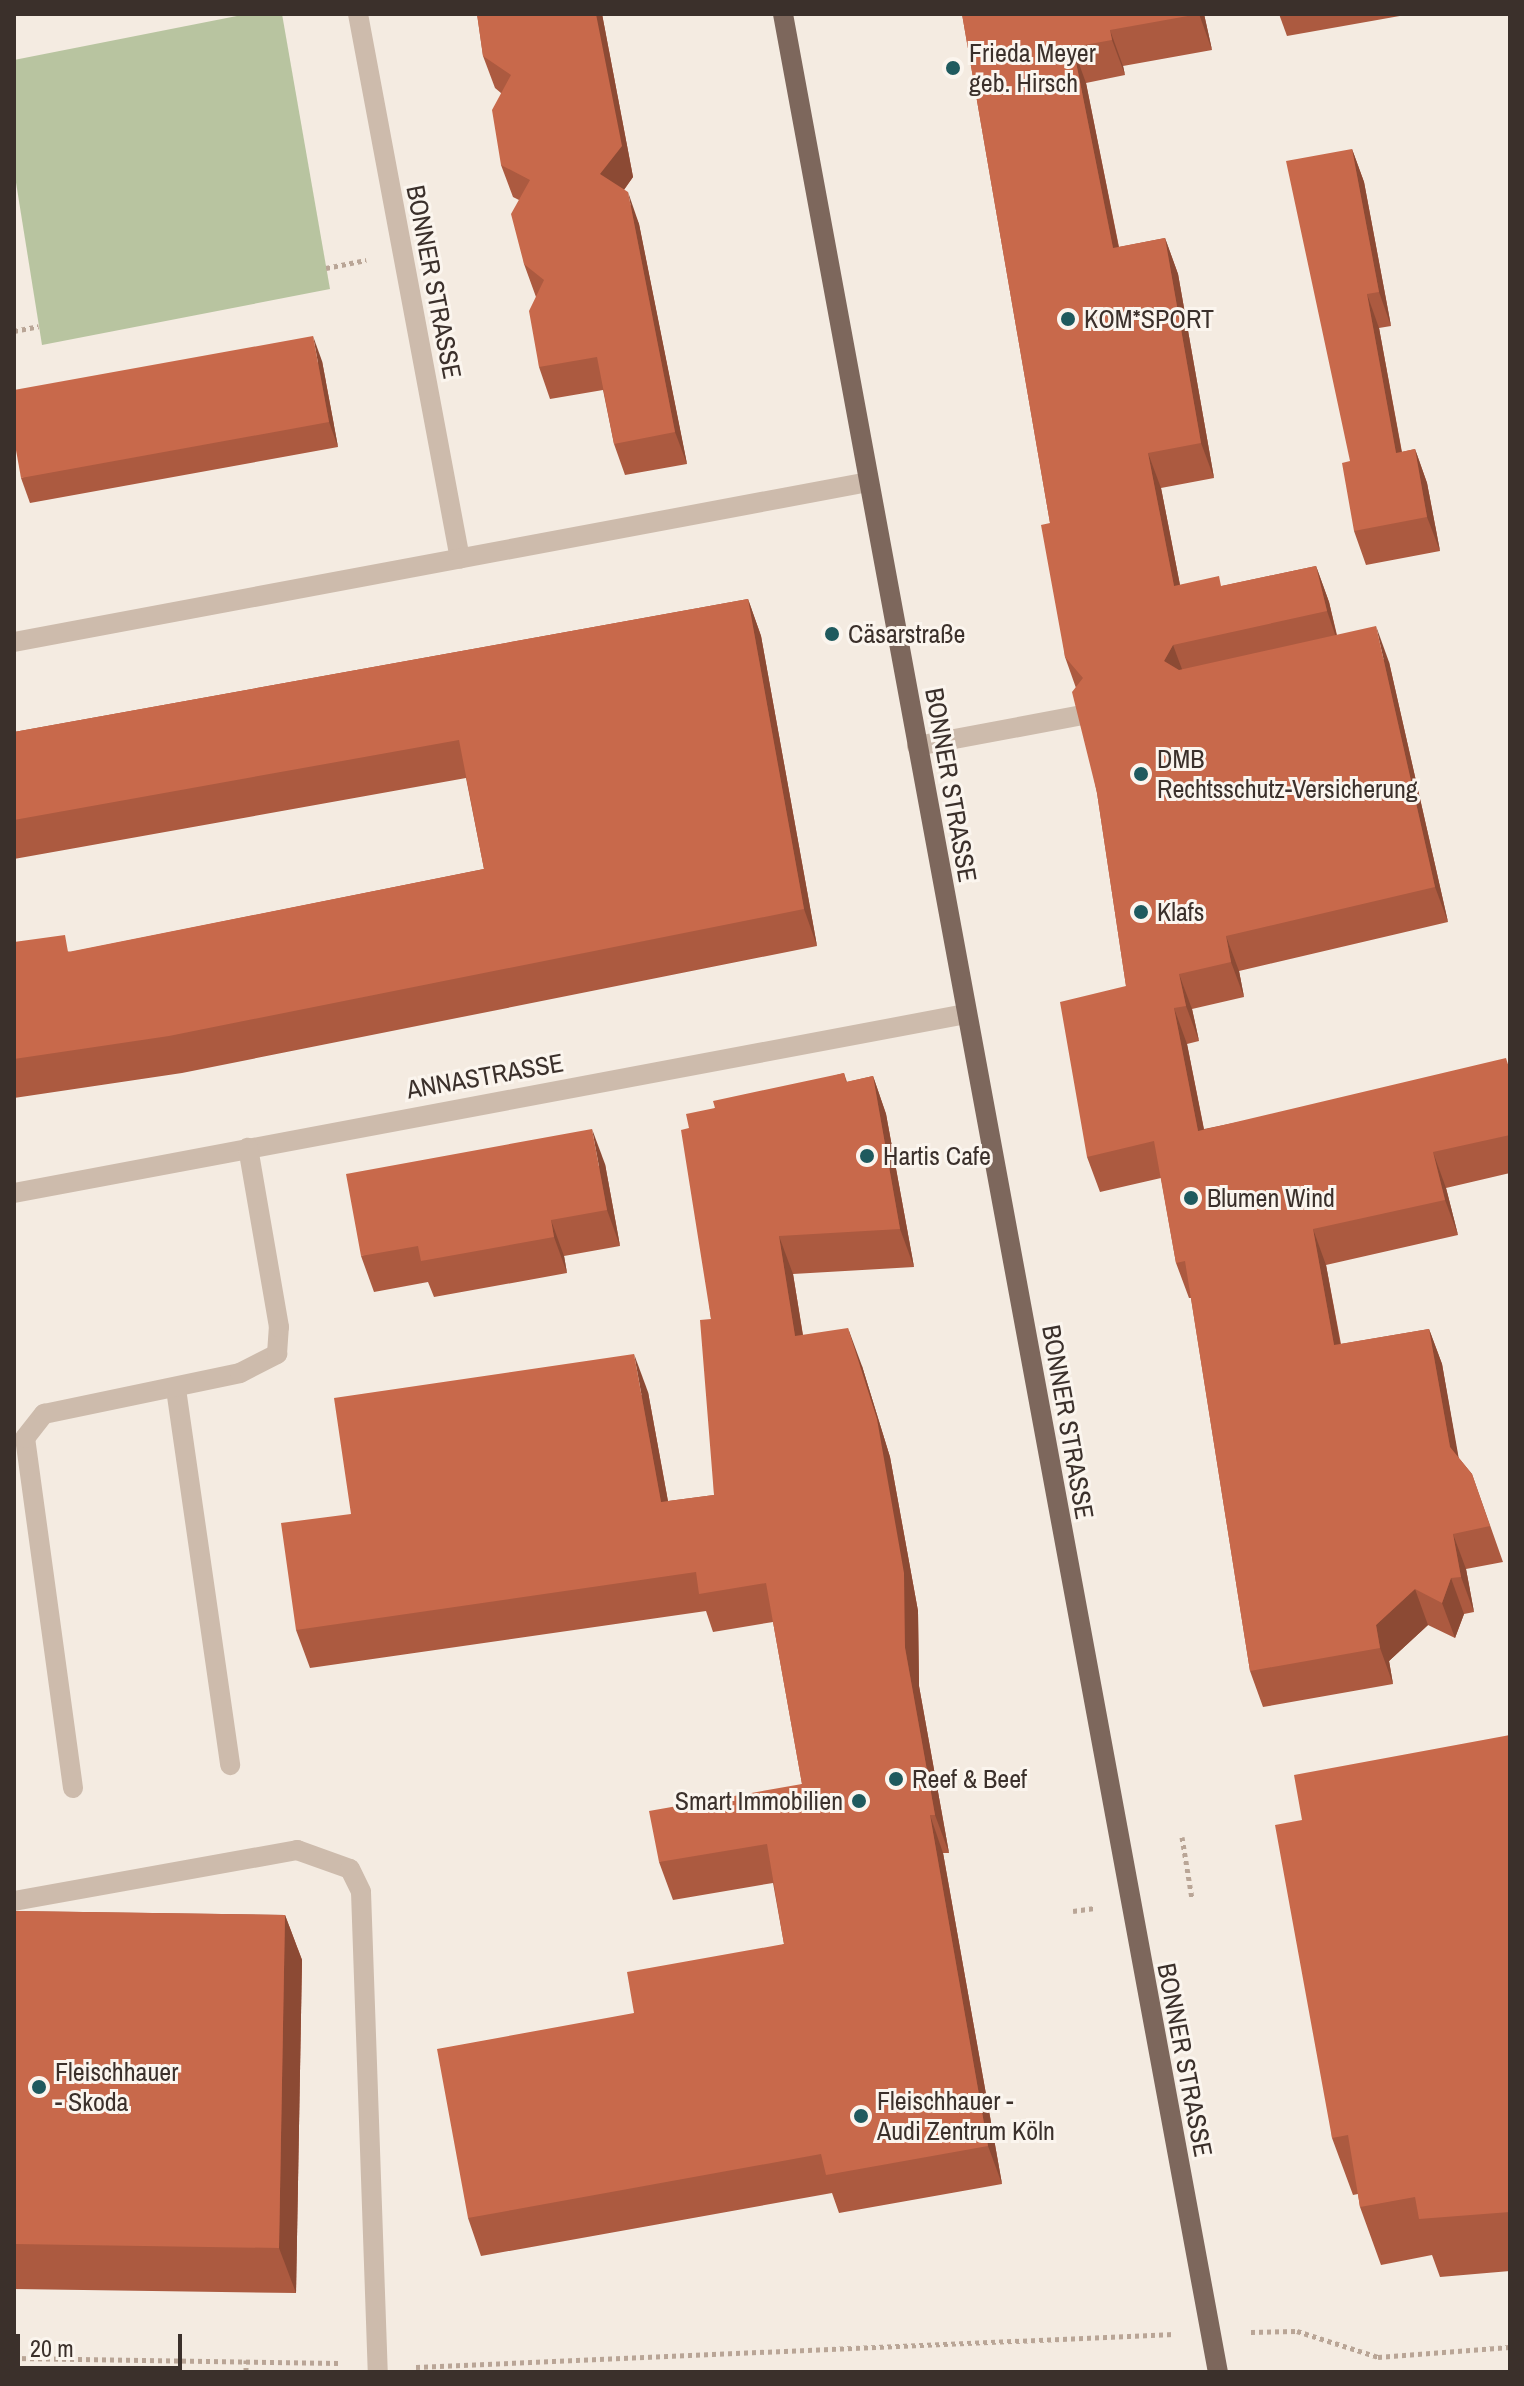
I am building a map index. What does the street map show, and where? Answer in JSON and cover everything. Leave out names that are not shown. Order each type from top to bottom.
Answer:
[{"type":"main road","name":"BONNER STRASSE","points":[[783,14],[1218,2372]]},
{"type":"street","name":"BONNER STRASSE","points":[[358,14],[460,559]]},
{"type":"street","points":[[14,642],[868,482]]},
{"type":"street","points":[[917,746],[1083,715]]},
{"type":"street","name":"ANNASTRASSE","points":[[14,1193],[966,1014]]},
{"type":"street","points":[[73,1788],[25,1438],[44,1414],[176,1389],[250,1369],[280,1347],[248,1148]]},
{"type":"street","points":[[176,1389],[230,1765]]},
{"type":"street","points":[[14,1901],[297,1850],[350,1869],[361,1892],[378,2369]]},
{"type":"path","points":[[14,331],[39,326]]},
{"type":"path","points":[[1182,1837],[1192,1899]]},
{"type":"path","points":[[14,2358],[246,2360],[378,2369],[481,2369],[1297,2331],[1378,2357],[1510,2347]]},
{"type":"path","points":[[246,2360],[246,2372]]},
{"type":"green space","points":[[247,14],[282,14],[330,289],[42,345],[14,170],[14,60]]},
{"type":"building","points":[[477,14],[596,14],[622,146],[600,174],[628,192],[675,432],[614,444],[597,357],[539,367],[529,311],[544,280],[524,264],[511,214],[530,180],[501,165],[492,110],[511,75],[483,56]]},
{"type":"building","points":[[962,14],[1199,14],[1110,30],[1112,40],[1073,47],[1113,248],[1165,238],[1201,443],[1148,453],[1174,586],[1219,576],[1221,586],[1316,566],[1327,611],[1173,645],[1164,661],[1179,670],[1376,626],[1435,887],[1226,936],[1231,962],[1179,974],[1186,1006],[1174,1008],[1198,1131],[1506,1058],[1510,1071],[1510,1135],[1433,1152],[1445,1200],[1313,1229],[1334,1345],[1429,1329],[1450,1447],[1472,1474],[1490,1526],[1453,1534],[1461,1577],[1451,1578],[1442,1603],[1415,1589],[1376,1625],[1380,1648],[1250,1671],[1185,1261],[1176,1263],[1154,1141],[1087,1157],[1060,1002],[1126,986],[1097,793],[1072,692],[1083,678],[1065,657],[1041,525],[1050,523]]},
{"type":"building","points":[[1352,149],[1379,292],[1367,294],[1396,453],[1415,449],[1427,517],[1354,531],[1342,463],[1350,461],[1286,161]]},
{"type":"building","points":[[313,336],[329,422],[21,478],[14,439],[14,390]]},
{"type":"building","points":[[748,599],[804,909],[169,1036],[14,1059],[14,942],[65,935],[68,952],[484,869],[459,740],[14,820],[14,732]]},
{"type":"building","points":[[844,1073],[846,1082],[873,1076],[900,1229],[779,1236],[795,1336],[848,1328],[877,1419],[904,1573],[905,1648],[935,1815],[930,1815],[988,2146],[826,2175],[821,2154],[468,2218],[437,2049],[634,2013],[627,1972],[784,1944],[767,1844],[659,1862],[649,1811],[802,1784],[766,1583],[699,1594],[696,1572],[296,1630],[281,1523],[351,1514],[334,1398],[634,1354],[661,1502],[714,1495],[700,1320],[711,1319],[681,1130],[689,1128],[686,1114],[715,1108],[713,1101]]},
{"type":"building","points":[[592,1129],[607,1210],[551,1220],[554,1237],[421,1261],[418,1246],[361,1256],[346,1174]]},
{"type":"building","points":[[1510,1735],[1510,2212],[1419,2219],[1415,2197],[1360,2207],[1348,2135],[1332,2138],[1275,1825],[1302,1820],[1294,1775]]},
{"type":"building","points":[[14,1911],[285,1915],[279,2248],[14,2244]]},
{"type":"place","name":"Frieda Meyer geb. Hirsch","points":[[953,68]]},
{"type":"place","name":"KOM*SPORT","points":[[1068,319]]},
{"type":"place","name":"Cäsarstraße","points":[[832,634]]},
{"type":"place","name":"DMB Rechtsschutz-Versicherung","points":[[1141,774]]},
{"type":"place","name":"Klafs","points":[[1141,912]]},
{"type":"place","name":"Hartis Cafe","points":[[867,1156]]},
{"type":"place","name":"Blumen Wind","points":[[1191,1198]]},
{"type":"place","name":"Reef & Beef","points":[[896,1779]]},
{"type":"place","name":"Smart Immobilien","points":[[859,1801]]},
{"type":"place","name":"Fleischhauer - Skoda","points":[[39,2087]]},
{"type":"place","name":"Fleischhauer - Audi Zentrum Köln","points":[[861,2116]]}]
